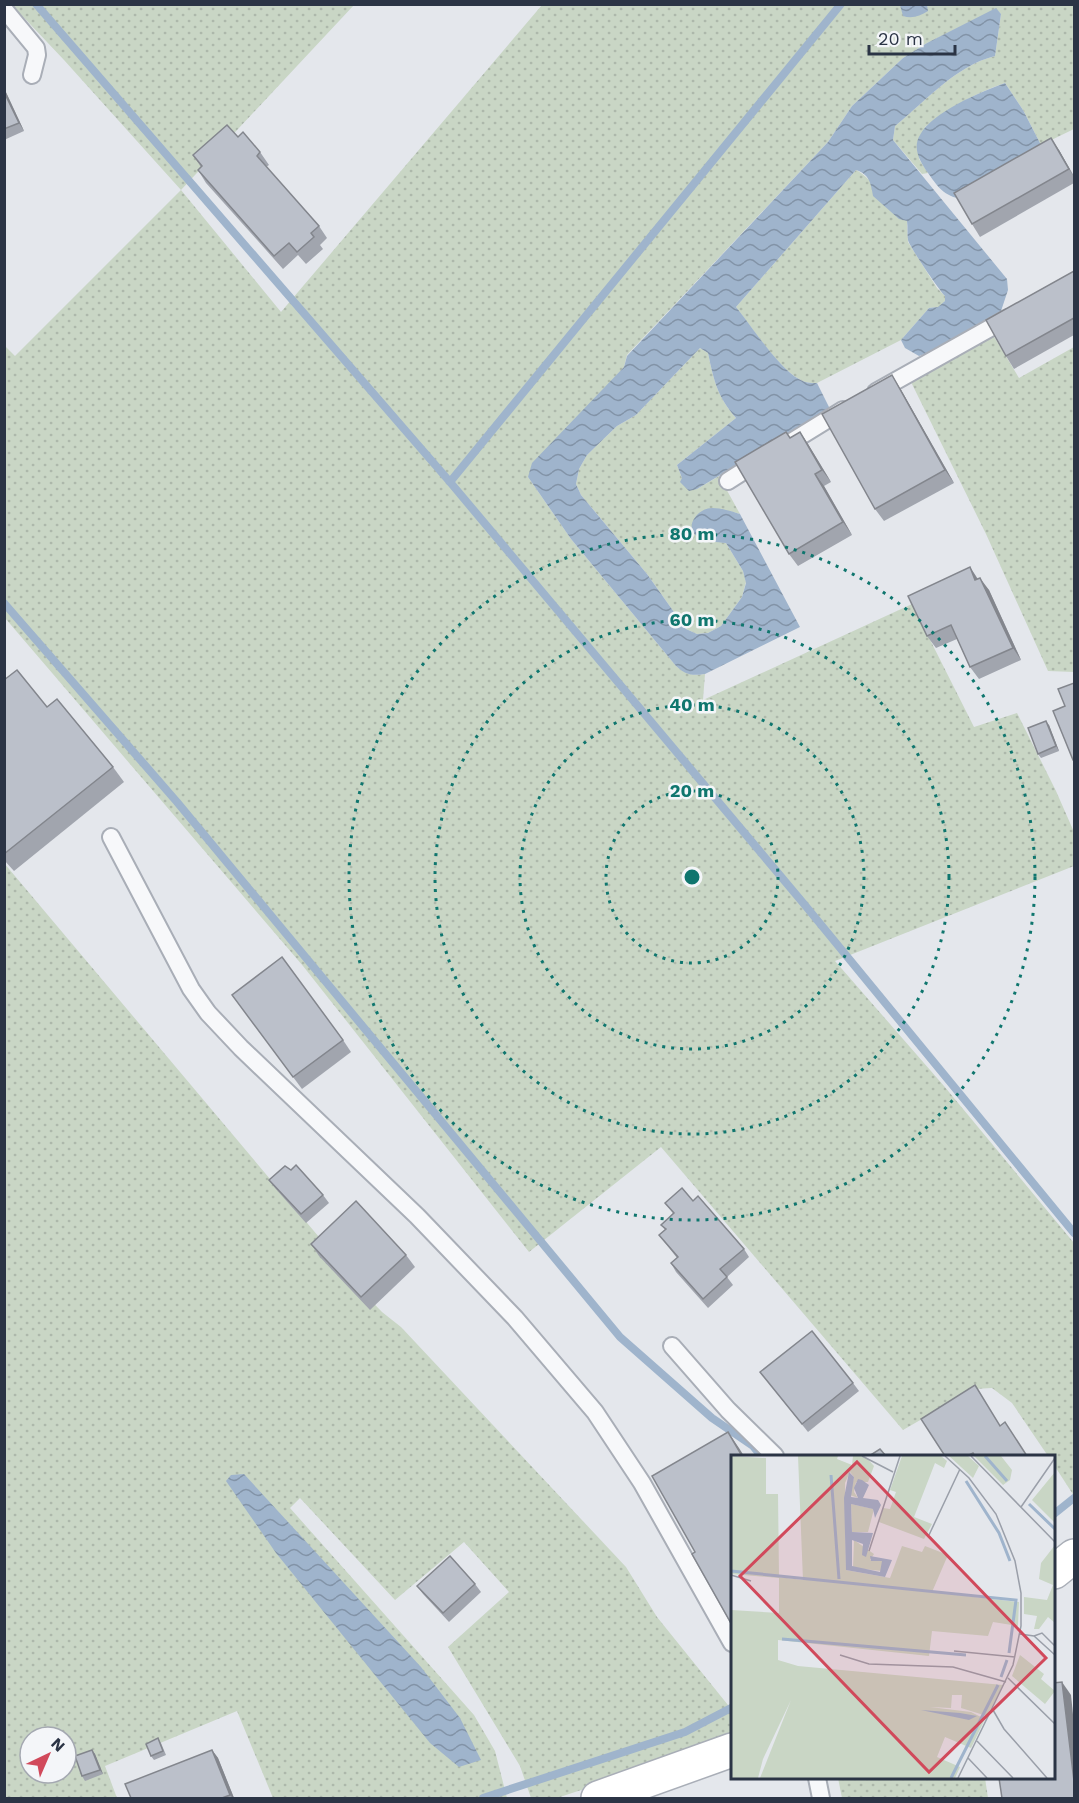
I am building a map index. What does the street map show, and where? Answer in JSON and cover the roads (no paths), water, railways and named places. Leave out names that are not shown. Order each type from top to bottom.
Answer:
[{"type":"street","points":[[598,1798],[731,1750]]},
{"type":"lane","points":[[4,9],[36,48],[38,55],[32,75]]},
{"type":"lane","points":[[728,481],[827,419],[1023,310]]},
{"type":"lane","points":[[111,837],[191,989],[208,1013],[241,1048],[417,1216],[514,1318],[595,1412],[642,1483],[731,1641]]},
{"type":"lane","points":[[672,1346],[728,1410],[774,1455]]},
{"type":"lane","points":[[817,1779],[821,1798]]},
{"type":"water","points":[[900,5],[927,5],[928,11],[916,17],[906,17],[903,16]]},
{"type":"water","points":[[996,8],[1001,14],[995,56],[967,68],[942,85],[895,126],[893,140],[1007,279],[1008,290],[1000,314],[928,353],[919,356],[905,348],[901,340],[929,308],[938,307],[945,301],[945,296],[910,244],[907,221],[899,219],[873,196],[869,180],[856,170],[736,307],[791,374],[801,380],[817,383],[830,409],[697,489],[689,491],[680,482],[682,478],[677,465],[736,418],[717,388],[708,353],[700,348],[636,415],[617,426],[587,455],[579,469],[576,484],[581,495],[647,574],[686,629],[697,634],[708,633],[721,626],[742,597],[746,583],[743,571],[726,543],[704,540],[694,533],[692,523],[694,519],[702,511],[712,508],[740,514],[800,627],[705,674],[686,673],[676,666],[571,539],[528,477],[532,463],[624,367],[627,356],[828,142],[852,106],[903,58],[927,43]]},
{"type":"water","points":[[1005,83],[1023,110],[1041,145],[967,200],[948,195],[936,184],[920,160],[917,145],[920,135],[926,127],[946,111],[971,97]]},
{"type":"water","points":[[244,1474],[421,1667],[460,1718],[481,1760],[459,1767],[430,1743],[276,1553],[226,1481],[231,1475]]},
{"type":"waterway","points":[[36,4],[450,482],[804,904],[1074,1233]]},
{"type":"waterway","points":[[450,482],[841,4]]},
{"type":"waterway","points":[[4,603],[177,802],[620,1337],[712,1418],[753,1446],[760,1455]]},
{"type":"waterway","points":[[1055,1513],[1074,1498]]},
{"type":"waterway","points":[[483,1798],[685,1732],[731,1708]]}]
